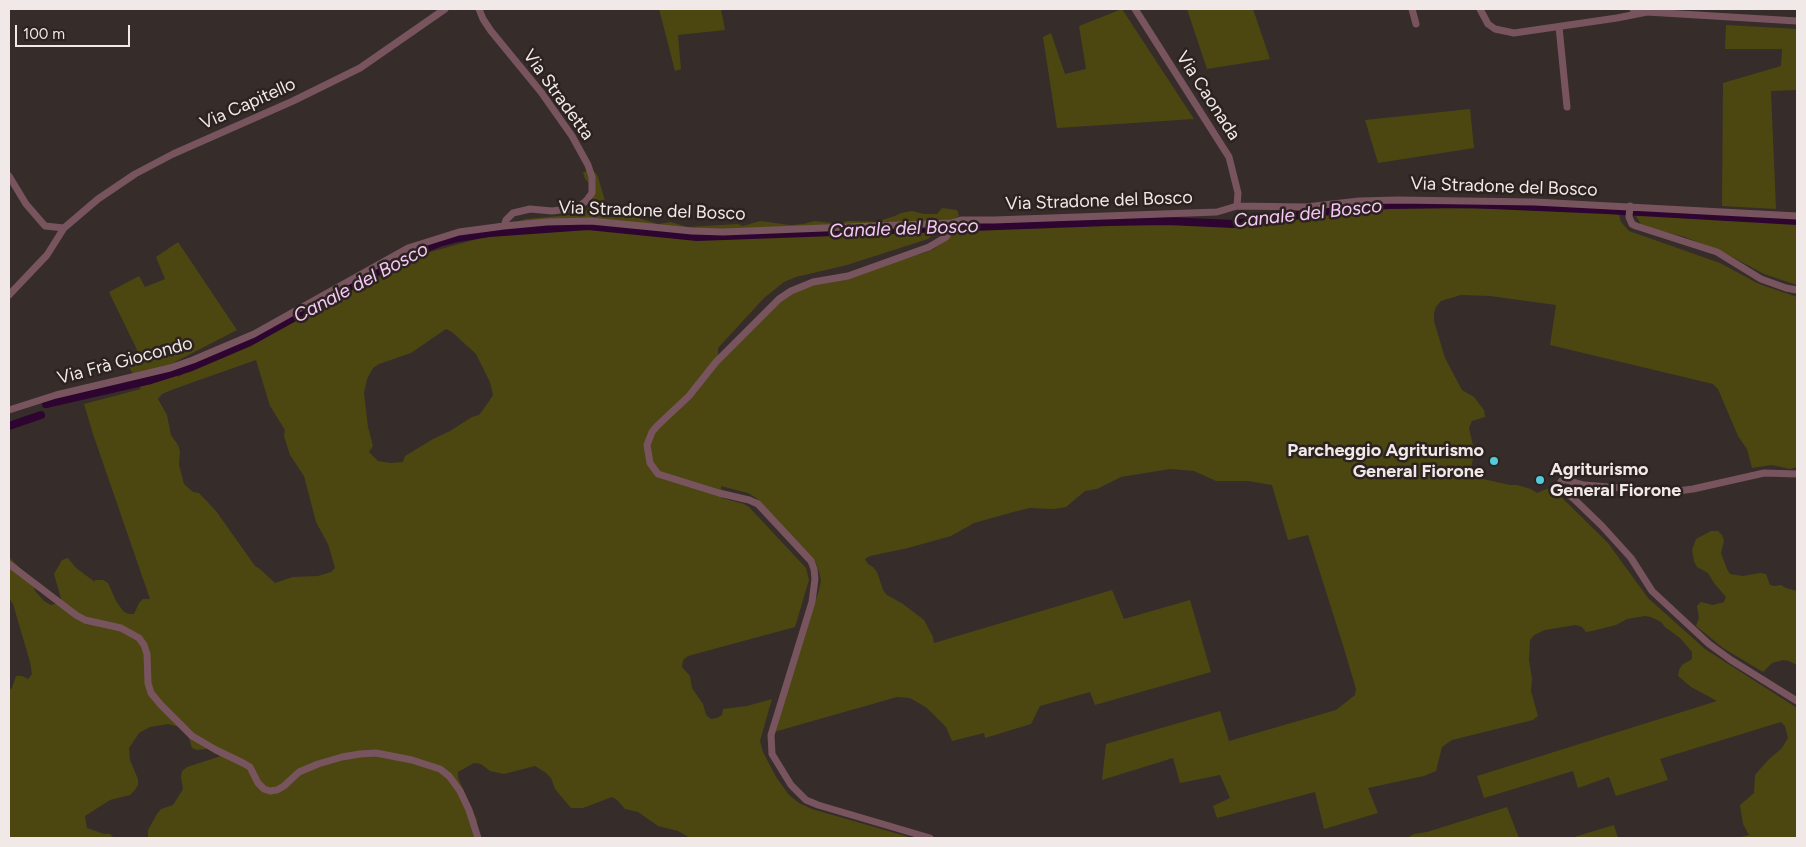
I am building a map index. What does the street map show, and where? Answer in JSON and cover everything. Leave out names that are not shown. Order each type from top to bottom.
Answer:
[{"type":"street","name":"Via Capitello","points":[[9,295],[47,254],[64,228],[98,199],[135,174],[173,154],[293,101],[360,68],[445,9]]},
{"type":"street","name":"Via Stradetta","points":[[479,9],[491,31],[541,92],[572,136],[588,165],[592,177],[592,193],[577,208],[552,211],[533,209],[513,214],[506,220],[504,226]]},
{"type":"street","name":"Via Caonada","points":[[1135,9],[1229,157],[1238,193],[1237,206]]},
{"type":"street","points":[[1412,9],[1416,24]]},
{"type":"street","points":[[1480,9],[1488,24],[1502,31],[1514,33],[1647,12]]},
{"type":"street","points":[[1633,9],[1647,12],[1797,21]]},
{"type":"street","points":[[1559,26],[1567,107]]},
{"type":"street","points":[[9,176],[26,204],[45,226],[64,228]]},
{"type":"street","name":"Via Stradone del Bosco","points":[[327,292],[408,248],[459,232],[547,222],[591,221],[692,231],[723,232],[951,226],[961,220],[1218,212],[1237,206],[1306,207],[1369,200],[1436,199],[1630,211],[1797,216]]},
{"type":"street","points":[[1630,211],[1632,224],[1636,226],[1717,252],[1761,279],[1797,290]]},
{"type":"street","points":[[930,838],[818,805],[806,800],[791,785],[772,754],[771,735],[810,610],[815,585],[814,568],[810,561],[758,504],[749,500],[719,494],[658,474],[650,463],[647,446],[652,432],[657,426],[689,396],[716,362],[779,299],[791,291],[813,282],[848,276],[929,247],[940,241],[951,226]]},
{"type":"street","name":"Via Frà Giocondo","points":[[9,410],[56,395],[170,368],[193,360],[254,334],[327,292]]},
{"type":"street","points":[[1797,474],[1764,473],[1693,489],[1670,492],[1584,485],[1566,480],[1562,480],[1559,488],[1581,505],[1625,552],[1652,591],[1709,644],[1797,701]]},
{"type":"street","points":[[9,564],[76,615],[85,620],[121,628],[139,638],[147,654],[148,684],[151,693],[192,736],[250,767],[258,783],[264,789],[270,791],[277,790],[299,772],[307,768],[360,754],[376,753],[412,760],[440,769],[449,776],[470,810],[478,838]]},
{"type":"shaded area","points":[[659,9],[721,9],[725,30],[678,35],[681,69],[675,71]]},
{"type":"shaded area","points":[[1122,9],[1194,119],[1057,128],[1043,37],[1051,33],[1065,74],[1086,69],[1079,26]]},
{"type":"shaded area","points":[[1187,9],[1253,9],[1270,59],[1207,69]]},
{"type":"shaded area","points":[[1726,25],[1797,29],[1797,90],[1771,91],[1776,209],[1722,206],[1723,83],[1781,66],[1782,49],[1725,49]]},
{"type":"shaded area","points":[[1470,109],[1474,148],[1378,163],[1365,120]]},
{"type":"shaded area","points":[[583,172],[595,172],[605,201],[606,214],[611,217],[635,217],[658,224],[671,222],[687,227],[738,224],[743,226],[760,221],[790,225],[815,221],[840,224],[847,221],[876,222],[912,211],[924,214],[937,214],[942,208],[957,210],[959,216],[947,222],[928,239],[847,265],[796,277],[784,282],[764,298],[718,348],[718,363],[773,306],[800,287],[850,276],[924,253],[934,249],[961,227],[1157,221],[1245,225],[1297,215],[1388,207],[1618,211],[1621,222],[1629,231],[1720,263],[1759,284],[1797,297],[1797,467],[1790,469],[1772,465],[1752,468],[1747,449],[1738,436],[1718,389],[1713,384],[1550,345],[1556,305],[1490,296],[1461,295],[1441,301],[1436,307],[1434,321],[1445,358],[1462,390],[1474,397],[1484,410],[1485,417],[1472,421],[1469,428],[1474,450],[1471,472],[1475,479],[1517,485],[1537,493],[1551,487],[1608,543],[1648,598],[1705,649],[1797,708],[1797,838],[1738,838],[1749,835],[1743,824],[1740,805],[1754,793],[1755,775],[1782,748],[1788,738],[1785,726],[1781,722],[1660,759],[1668,780],[1616,796],[1609,777],[1578,788],[1573,771],[1484,798],[1477,776],[1717,701],[1691,687],[1678,676],[1682,665],[1692,659],[1692,652],[1680,638],[1661,622],[1645,616],[1627,619],[1616,625],[1592,631],[1586,632],[1582,627],[1576,625],[1545,630],[1534,635],[1530,640],[1529,660],[1532,679],[1531,691],[1538,716],[1533,720],[1452,740],[1442,747],[1436,771],[1424,776],[1368,788],[1378,813],[1324,829],[1315,792],[1217,818],[1213,806],[1230,798],[1220,775],[1180,783],[1173,758],[1102,780],[1106,744],[1220,711],[1229,741],[1336,710],[1355,695],[1356,689],[1308,535],[1288,540],[1272,485],[1248,481],[1216,481],[1194,471],[1170,469],[1121,477],[1097,489],[1085,491],[1066,507],[1054,509],[1030,508],[1017,511],[974,523],[951,536],[870,556],[865,559],[877,572],[883,590],[887,595],[903,604],[924,620],[934,643],[1112,590],[1124,619],[1190,600],[1211,672],[1095,705],[1090,692],[1040,706],[1031,724],[985,738],[984,733],[952,741],[946,727],[927,708],[910,698],[897,697],[774,732],[821,580],[816,563],[756,498],[748,493],[721,486],[722,498],[749,507],[806,568],[809,580],[795,627],[688,656],[683,660],[682,667],[690,676],[692,688],[703,704],[706,715],[711,719],[717,718],[722,715],[723,709],[747,706],[772,699],[760,741],[763,752],[776,777],[789,795],[799,803],[812,809],[912,838],[690,838],[678,831],[658,826],[638,812],[625,809],[612,797],[583,808],[571,808],[555,789],[551,778],[535,766],[504,774],[490,771],[481,764],[474,763],[458,772],[458,778],[477,820],[478,838],[148,838],[148,830],[157,814],[161,809],[173,805],[183,789],[182,771],[187,767],[223,754],[214,748],[197,750],[192,748],[188,735],[180,727],[168,724],[150,727],[139,733],[129,748],[130,760],[138,779],[138,785],[135,790],[130,795],[110,800],[85,816],[87,828],[104,834],[110,834],[114,838],[9,838],[9,690],[12,688],[16,676],[28,679],[32,674],[13,604],[9,598],[9,557],[32,580],[35,591],[44,601],[51,605],[62,602],[54,574],[62,560],[68,558],[76,568],[95,582],[95,580],[103,580],[108,583],[116,601],[123,611],[128,614],[134,614],[143,599],[150,599],[84,404],[141,389],[127,363],[139,354],[109,292],[139,276],[145,287],[165,279],[156,257],[178,242],[237,330],[171,364],[178,377],[214,358],[272,333],[316,308],[430,252],[481,238],[500,235],[511,229],[513,223],[526,219],[571,215],[583,212],[592,203],[593,196],[590,184],[585,179]],"holes":[[[446,329],[452,332],[476,354],[490,382],[493,395],[479,415],[472,417],[405,456],[403,462],[390,463],[378,461],[369,452],[373,446],[368,427],[364,393],[367,379],[373,368],[379,364],[411,353]],[[256,360],[270,406],[285,430],[284,436],[290,455],[304,476],[316,522],[328,544],[335,568],[331,572],[318,576],[293,577],[275,583],[255,566],[216,511],[199,493],[193,492],[184,484],[179,465],[180,451],[171,435],[167,415],[158,399],[162,394],[174,389]]]},
{"type":"shaded area","points":[[1637,210],[1797,222],[1797,285],[1764,274],[1725,253],[1685,237],[1642,226],[1636,216]]},
{"type":"shaded area","points":[[1711,531],[1718,531],[1722,535],[1724,541],[1721,553],[1730,574],[1743,576],[1760,573],[1766,574],[1770,585],[1781,585],[1797,591],[1797,665],[1783,660],[1772,663],[1763,672],[1723,648],[1696,626],[1699,618],[1697,606],[1701,602],[1713,605],[1724,602],[1726,597],[1708,573],[1697,567],[1694,561],[1692,550],[1696,539]]},
{"type":"shaded area","points":[[1507,807],[1519,838],[1407,838],[1414,834],[1427,832]]},
{"type":"shaded area","points":[[1614,825],[1618,838],[1571,838]]},
{"type":"waterway","name":"Canale del Bosco","points":[[46,404],[151,380],[189,368],[250,342],[400,259],[439,243],[489,233],[588,226],[697,237],[1108,222],[1167,221],[1233,224],[1360,207],[1469,204],[1797,221]]},
{"type":"waterway","name":"Canale del Bosco","points":[[9,426],[41,415]]},
{"type":"place","name":"Parcheggio Agriturismo General Fiorone","points":[[1494,461]]},
{"type":"place","name":"Agriturismo General Fiorone","points":[[1540,480]]}]
